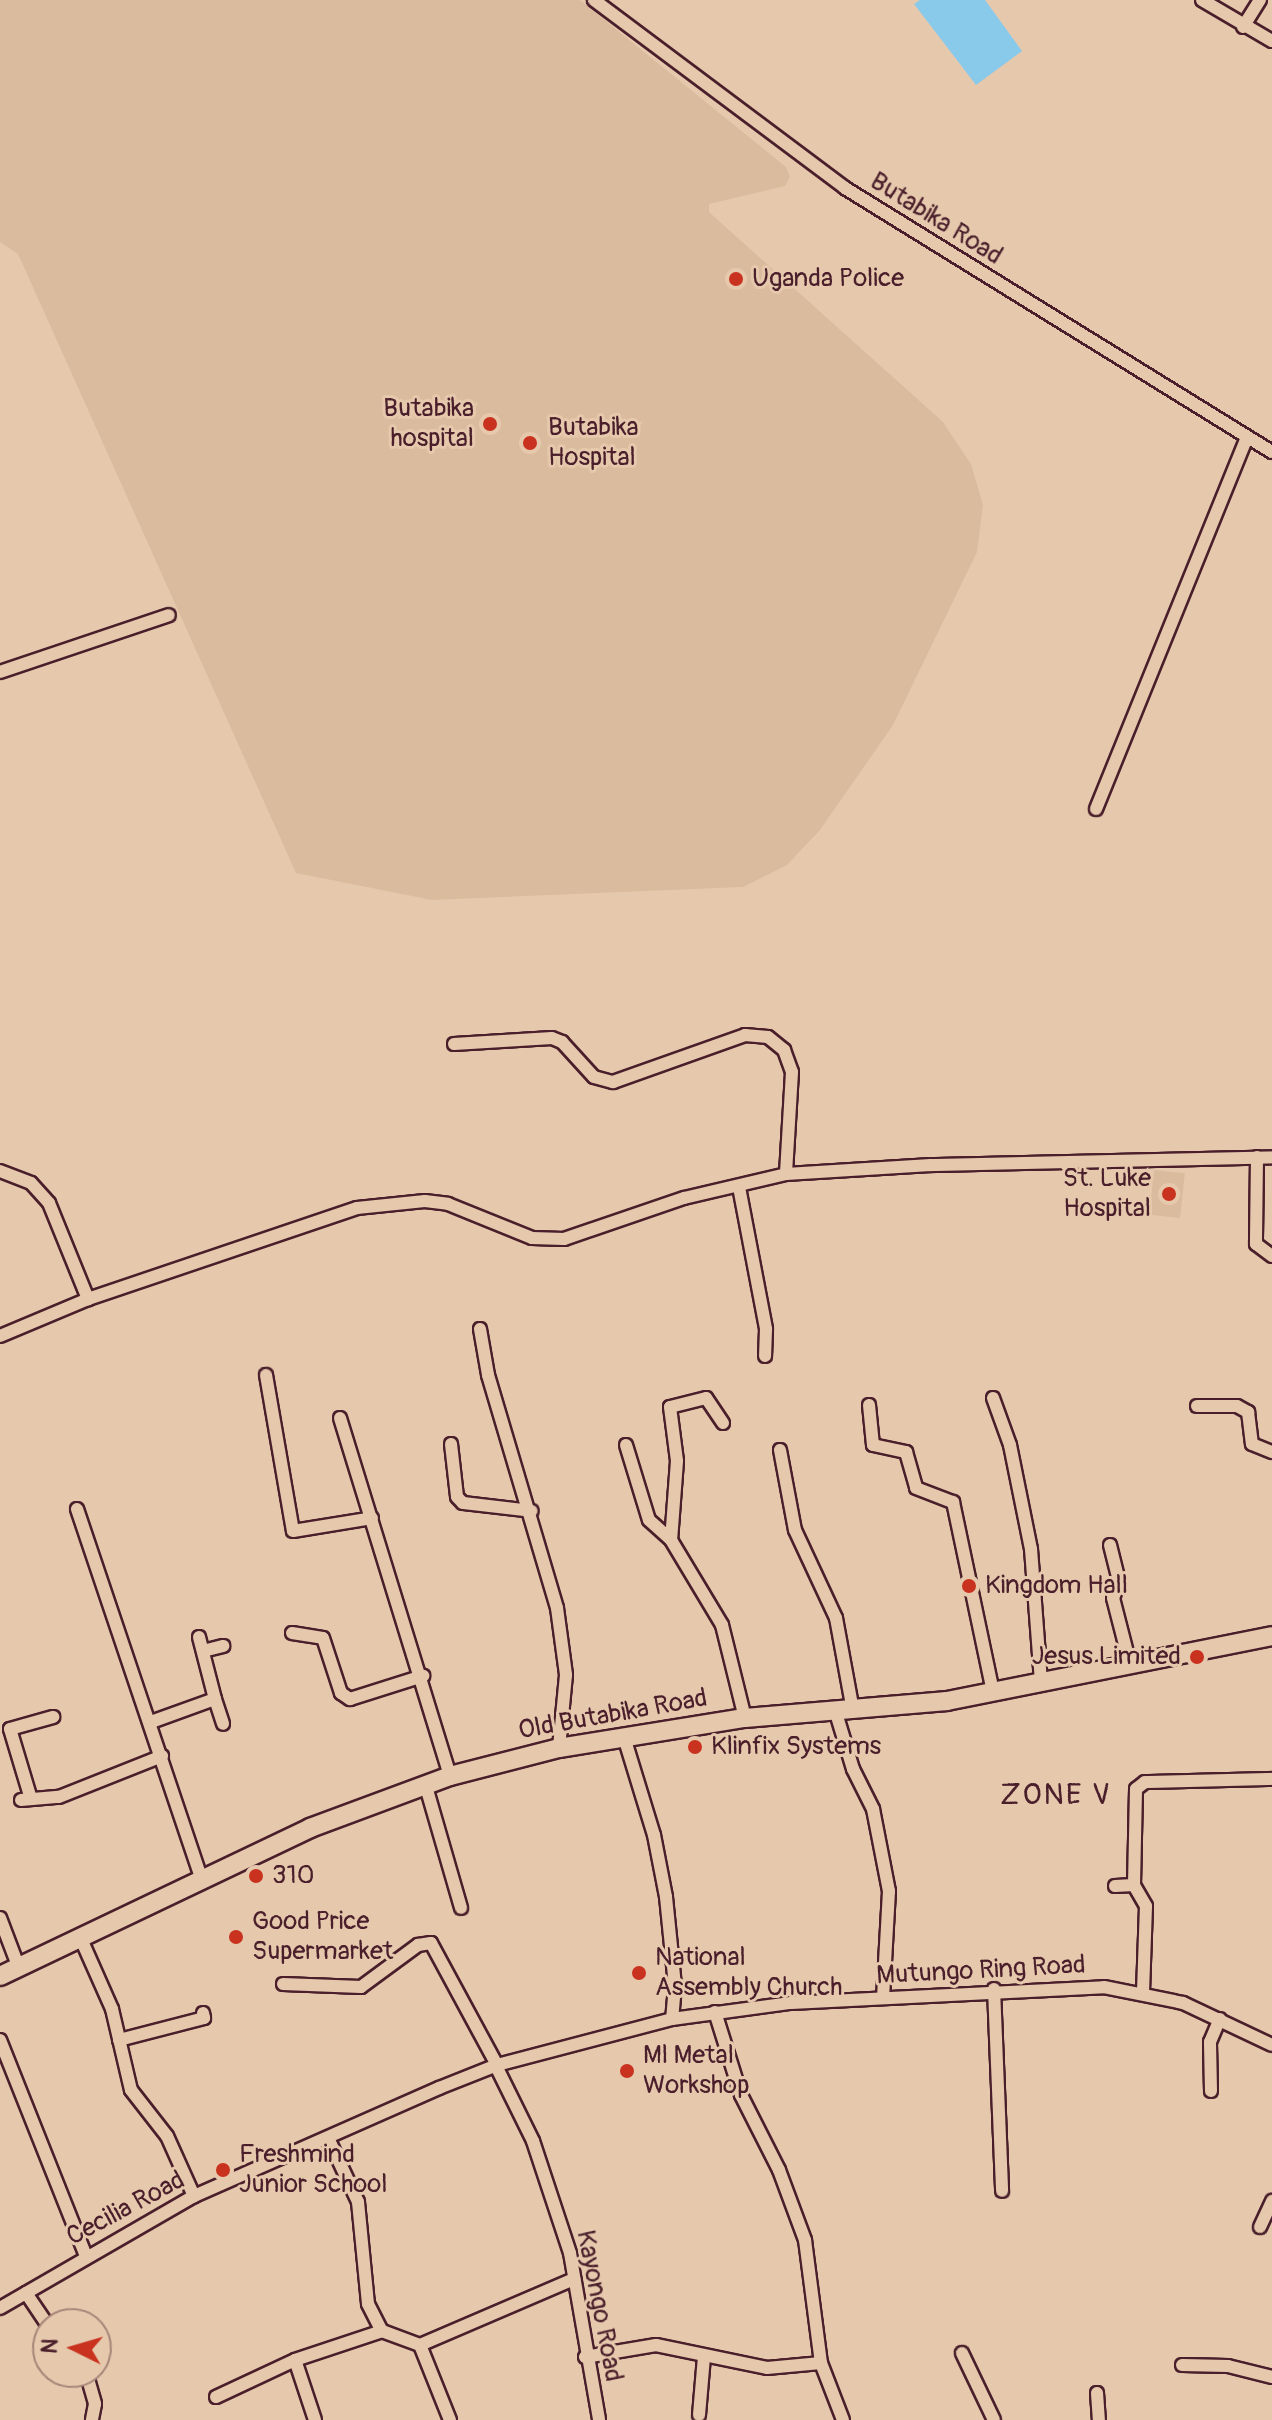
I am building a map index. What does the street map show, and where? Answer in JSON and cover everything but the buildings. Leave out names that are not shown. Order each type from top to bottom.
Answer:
[{"type":"main road","name":"Old Butabika Road","points":[[0,1976],[201,1878],[425,1783],[450,1776],[559,1748],[745,1718],[844,1712],[993,1692],[1272,1636]]},
{"type":"street","points":[[1202,0],[1243,27],[1272,41]]},
{"type":"street","points":[[1243,27],[1260,0]]},
{"type":"street","name":"Butabika Road","points":[[596,1],[845,188],[1272,452]]},
{"type":"street","points":[[1096,809],[1247,437]]},
{"type":"street","points":[[0,672],[169,615]]},
{"type":"street","points":[[454,1044],[552,1038],[562,1042],[594,1077],[613,1082],[745,1035],[768,1037],[784,1050],[792,1072],[786,1174]]},
{"type":"street","points":[[1257,1157],[1256,1244],[1272,1256]]},
{"type":"street","points":[[0,1336],[88,1299],[357,1208],[412,1201],[448,1204],[532,1238],[564,1239],[684,1198],[786,1174],[931,1165],[1272,1157]]},
{"type":"street","points":[[0,1171],[31,1183],[49,1203],[88,1299]]},
{"type":"street","points":[[739,1187],[766,1329],[765,1356]]},
{"type":"street","points":[[480,1329],[488,1375],[532,1511],[565,1653],[559,1748]]},
{"type":"street","points":[[266,1375],[293,1531],[372,1518]]},
{"type":"street","points":[[671,1540],[677,1461],[670,1407],[706,1398],[723,1423]]},
{"type":"street","points":[[993,1398],[1010,1445],[1031,1549],[1041,1682]]},
{"type":"street","points":[[869,1405],[873,1445],[906,1452],[916,1488],[953,1502],[993,1692]]},
{"type":"street","points":[[1197,1406],[1237,1406],[1248,1412],[1252,1444],[1272,1452]]},
{"type":"street","points":[[340,1418],[423,1676],[450,1776]]},
{"type":"street","points":[[451,1444],[457,1497],[463,1503],[532,1511]]},
{"type":"street","points":[[626,1445],[649,1520],[671,1540],[722,1625],[745,1718]]},
{"type":"street","points":[[780,1450],[795,1530],[836,1618],[844,1712],[853,1769],[873,1809],[889,1891],[883,1998]]},
{"type":"street","points":[[77,1509],[201,1878]]},
{"type":"street","points":[[1110,1545],[1119,1581],[1113,1598],[1130,1664]]},
{"type":"street","points":[[292,1633],[323,1638],[341,1693],[350,1699],[423,1676]]},
{"type":"street","points":[[199,1637],[223,1724]]},
{"type":"street","points":[[203,1651],[223,1646]]},
{"type":"street","points":[[151,1722],[215,1699]]},
{"type":"street","points":[[53,1717],[10,1729],[26,1800],[59,1797],[162,1756]]},
{"type":"street","points":[[624,1737],[654,1835],[666,1897],[675,1986],[672,2019]]},
{"type":"street","points":[[1143,1992],[1146,1906],[1134,1885],[1134,1799],[1145,1782],[1272,1779]]},
{"type":"street","points":[[425,1783],[461,1908]]},
{"type":"street","points":[[1115,1886],[1134,1885]]},
{"type":"street","points":[[0,1918],[19,1968]]},
{"type":"street","points":[[81,1939],[97,1966],[131,2090],[167,2136],[194,2196]]},
{"type":"street","name":"Kayongo Road","points":[[283,1984],[361,1987],[418,1945],[431,1943],[497,2066],[544,2169],[574,2279],[585,2357],[599,2420]]},
{"type":"street","name":"Mutungo Ring Road","points":[[497,2066],[672,2019],[715,2012],[994,1989],[1092,1987],[1143,1992],[1220,2019],[1272,2045]]},
{"type":"street","points":[[994,1989],[1002,2191]]},
{"type":"street","points":[[715,2012],[741,2095],[789,2193],[805,2240],[821,2363],[843,2420]]},
{"type":"street","points":[[119,2040],[204,2018],[203,2013]]},
{"type":"street","points":[[1211,2091],[1210,2042],[1220,2019]]},
{"type":"street","points":[[0,2040],[85,2254]]},
{"type":"street","name":"Cecilia Road","points":[[0,2308],[85,2254],[194,2196],[497,2066]]},
{"type":"street","points":[[329,2140],[358,2202],[368,2304],[382,2331]]},
{"type":"street","points":[[1260,2227],[1272,2201]]},
{"type":"street","points":[[216,2397],[295,2360],[382,2331],[420,2345],[574,2279]]},
{"type":"street","points":[[26,2293],[36,2308]]},
{"type":"street","points":[[420,2345],[450,2420]]},
{"type":"street","points":[[585,2357],[656,2345],[767,2368],[821,2363]]},
{"type":"street","points":[[962,2353],[994,2420]]},
{"type":"street","points":[[699,2415],[704,2357]]},
{"type":"street","points":[[295,2360],[315,2420]]},
{"type":"street","points":[[1182,2365],[1228,2366],[1272,2377]]},
{"type":"street","points":[[90,2388],[95,2404],[92,2420]]},
{"type":"street","points":[[1097,2393],[1099,2420]]},
{"type":"shaded area","name":"Butabika Hospital","points":[[0,0],[580,0],[786,167],[790,177],[785,186],[709,204],[709,212],[943,422],[971,464],[983,505],[977,552],[893,725],[820,830],[787,865],[743,887],[432,900],[296,873],[18,254],[0,242]]},
{"type":"shaded area","points":[[1154,1170],[1185,1173],[1180,1218],[1149,1215]]},
{"type":"water","points":[[920,0],[985,0],[1022,51],[976,85],[914,4]]},
{"type":"place","name":"Uganda Police","points":[[736,279]]},
{"type":"place","name":"Butabika hospital","points":[[490,424]]},
{"type":"place","name":"Butabika Hospital","points":[[530,443]]},
{"type":"place","name":"St. Luke Hospital","points":[[1169,1194]]},
{"type":"place","name":"Kingdom Hall","points":[[969,1586]]},
{"type":"place","name":"Jesus Limited","points":[[1197,1657]]},
{"type":"place","name":"Klinfix Systems","points":[[695,1747]]},
{"type":"place","name":"310","points":[[256,1876]]},
{"type":"place","name":"Good Price Supermarket","points":[[236,1937]]},
{"type":"place","name":"National Assembly Church","points":[[639,1973]]},
{"type":"place","name":"Ml Metal Workshop","points":[[627,2071]]},
{"type":"place","name":"Freshmind Junior School","points":[[223,2170]]},
{"type":"district","name":"ZONE V","points":[[1056,1795]]}]
